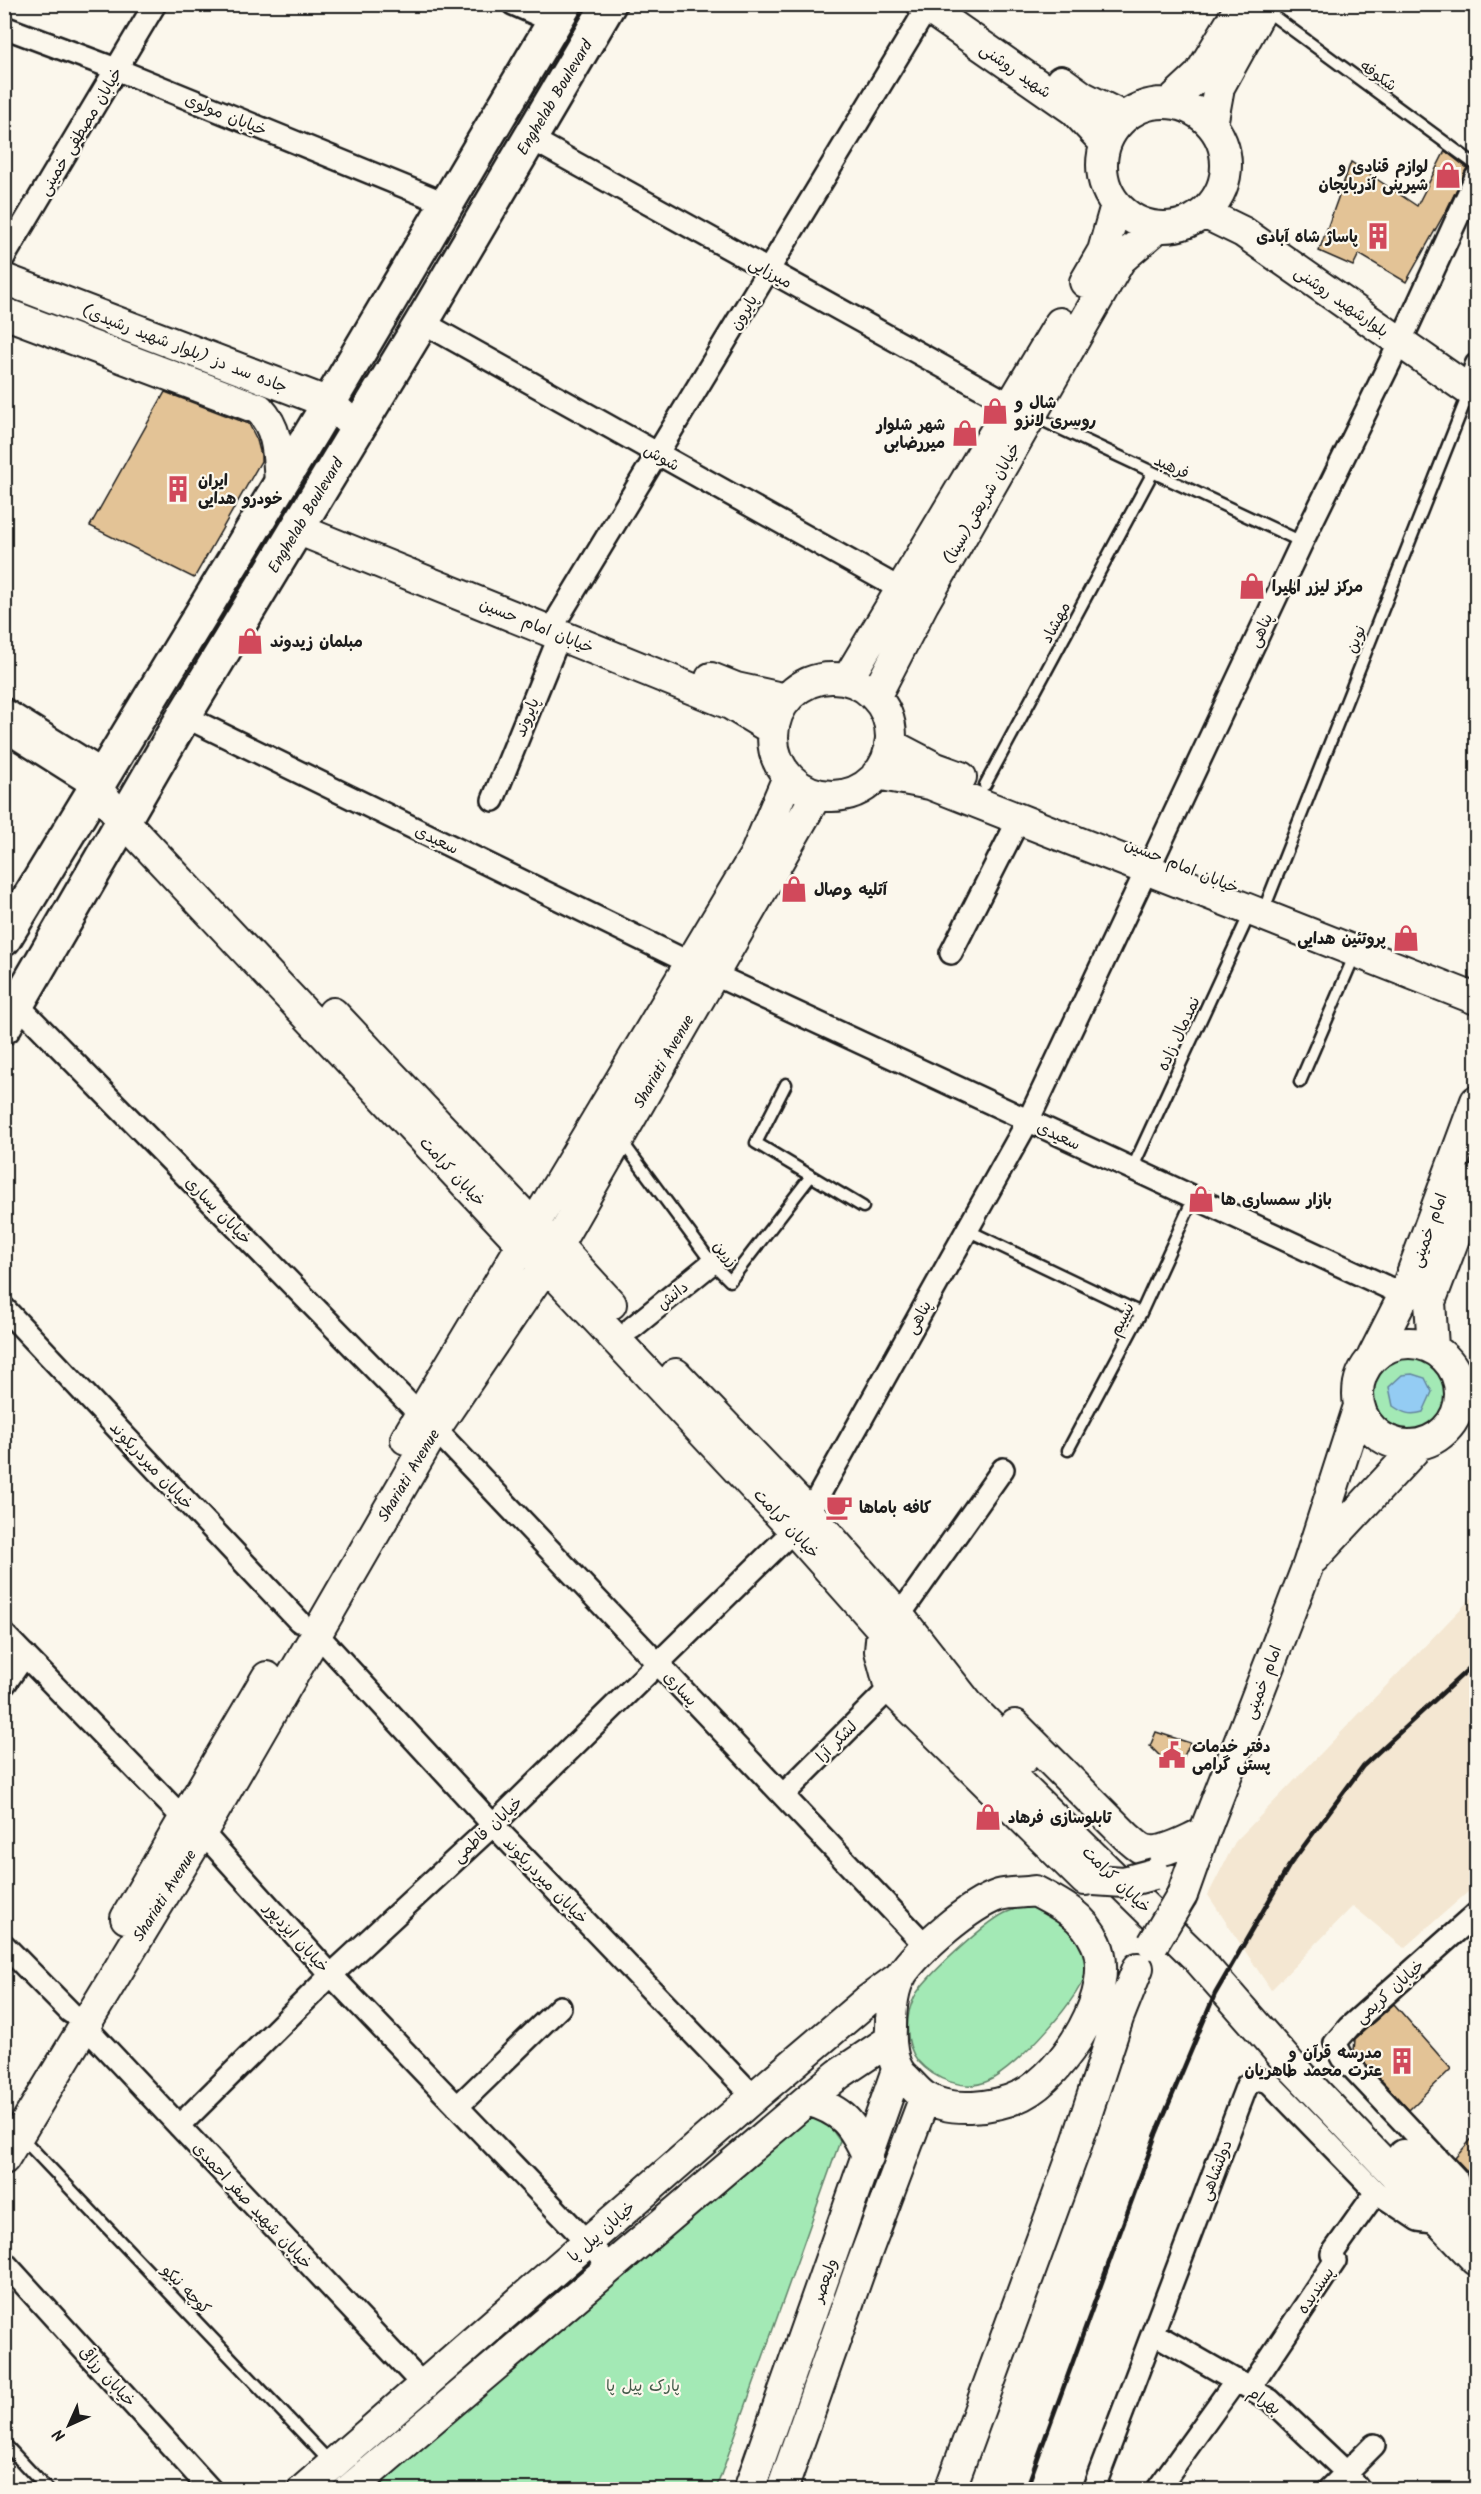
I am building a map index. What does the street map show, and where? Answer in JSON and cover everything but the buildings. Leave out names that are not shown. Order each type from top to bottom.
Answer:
[{"type":"main road","name":"شهید روشنی","points":[[933,6],[1083,97],[1124,117]]},
{"type":"main road","name":"شهید روشنی","points":[[933,6],[1074,110],[1105,143]]},
{"type":"main road","points":[[1169,103],[1199,75],[1257,6]]},
{"type":"main road","points":[[1212,125],[1219,87],[1257,6]]},
{"type":"main road","name":"Enghelab Boulevard","points":[[11,1016],[184,716],[609,8]]},
{"type":"main road","points":[[4,939],[329,403],[559,13]]},
{"type":"main road","points":[[1169,103],[1185,106],[1212,125],[1225,154],[1226,171],[1215,201],[1204,213],[1190,222],[1158,227],[1142,224],[1128,216],[1116,205],[1107,191],[1102,176],[1101,159],[1112,129],[1124,117],[1137,108],[1169,103]]},
{"type":"main road","name":"بلوارشهید روشنی","points":[[1222,187],[1252,220],[1404,335]]},
{"type":"main road","name":"خیابان شریعتی(سینا)","points":[[875,697],[1102,252],[1116,205]]},
{"type":"main road","name":"بلوارشهید روشنی","points":[[1204,213],[1243,232],[1474,380]]},
{"type":"main road","name":"خیابان شریعتی(سینا)","points":[[847,680],[902,590],[1120,260],[1158,227]]},
{"type":"main road","name":"جاده سد دز (بلوار شهید رشیدی)","points":[[4,279],[329,403],[358,429]]},
{"type":"main road","name":"جاده سد دز (بلوار شهید رشیدی)","points":[[4,313],[259,409],[269,419],[275,436],[280,483]]},
{"type":"main road","name":"خیابان امام حسین","points":[[302,521],[559,626],[730,704],[773,730]]},
{"type":"main road","name":"خیابان امام حسین","points":[[559,626],[736,688],[786,699]]},
{"type":"main road","points":[[830,678],[847,680],[862,687],[875,697],[887,719],[890,744],[886,760],[865,786],[850,793],[833,796],[817,794],[801,787],[788,777],[779,763],[774,747],[773,730],[777,714],[786,699],[798,688],[813,681],[830,678]]},
{"type":"main road","name":"خیابان امام حسین","points":[[890,744],[936,768],[985,785],[1151,862],[1259,905],[1476,982]]},
{"type":"main road","points":[[877,774],[930,784],[1019,819],[1151,862]]},
{"type":"main road","name":"Shariati Avenue","points":[[427,1422],[552,1255],[619,1137],[755,855],[788,777]]},
{"type":"main road","name":"خیابان کرامت","points":[[100,780],[528,1235],[632,1328],[891,1622],[918,1678],[950,1716],[1197,1958],[1295,2070],[1460,2223],[1476,2260]]},
{"type":"main road","name":"Shariati Avenue","points":[[9,2139],[427,1422],[528,1235],[817,794]]},
{"type":"main road","name":"خیابان امام حسین","points":[[1259,905],[1356,952],[1476,999]]},
{"type":"main road","name":"امام خمینی","points":[[1373,1356],[1404,1294],[1476,1101]]},
{"type":"main road","name":"امام خمینی","points":[[1453,1354],[1430,1302],[1476,1180]]},
{"type":"main road","name":"خیابان کرامت","points":[[552,1255],[801,1521]]},
{"type":"main road","points":[[1410,1341],[1453,1354],[1460,1382],[1461,1403],[1450,1424],[1437,1438],[1419,1445],[1399,1445],[1381,1437],[1367,1424],[1359,1406],[1358,1387],[1363,1370],[1373,1356],[1387,1347],[1410,1341]]},
{"type":"main road","name":"امام خمینی","points":[[950,2490],[1075,2149],[1118,2018],[1145,1956],[1182,1895],[1308,1564],[1359,1406]]},
{"type":"main road","name":"امام خمینی","points":[[1308,1564],[1419,1445]]},
{"type":"main road","points":[[1089,1880],[890,1688],[880,1651],[891,1622],[940,1651],[1126,1836],[1143,1850],[1152,1852],[1162,1850],[1204,1833]]},
{"type":"main road","points":[[1035,1892],[1080,1918],[1097,1944],[1102,1972],[1092,2010],[1070,2051],[1050,2073],[1022,2095],[990,2105],[957,2108],[925,2097],[897,2070],[890,2040],[892,2002],[901,1976],[927,1947],[965,1913],[999,1895],[1035,1892],[1089,1880],[1124,1882],[1154,1875],[1170,1869],[1180,1861],[1204,1833]]},
{"type":"main road","points":[[1102,1972],[1145,1956]]},
{"type":"main road","name":"خیابان پیل پا","points":[[303,2490],[754,2097],[868,2000],[901,1976]]},
{"type":"main road","name":"خیابان پیل پا","points":[[348,2490],[807,2100],[839,2074],[890,2040]]},
{"type":"main road","name":"ولیعصر","points":[[749,2490],[897,2070]]},
{"type":"main road","name":"ولیعصر","points":[[782,2490],[859,2272],[925,2097]]},
{"type":"main road","points":[[807,2100],[823,2104],[841,2113],[856,2132],[868,2157]]},
{"type":"street","name":"خیابان مصطفی خمینی","points":[[4,257],[155,4]]},
{"type":"street","points":[[513,4],[559,13]]},
{"type":"street","name":"پایرون","points":[[559,626],[657,454],[768,270],[933,6]]},
{"type":"street","name":"خیابان مولوی","points":[[4,27],[116,69],[447,204]]},
{"type":"street","name":"میرزایی","points":[[530,138],[1022,410]]},
{"type":"street","name":"پناهی","points":[[801,1521],[1028,1120],[1302,542],[1404,335],[1476,177]]},
{"type":"street","name":"شوش","points":[[422,322],[902,590]]},
{"type":"street","name":"پایروند","points":[[493,800],[559,626]]},
{"type":"street","points":[[4,709],[100,780]]},
{"type":"street","name":"سعیدی","points":[[184,716],[701,969],[1404,1294]]},
{"type":"street","points":[[4,730],[100,780]]},
{"type":"street","points":[[951,953],[1019,819]]},
{"type":"street","name":"خیابان یساری","points":[[11,1016],[427,1422]]},
{"type":"street","name":"دانش","points":[[632,1328],[712,1263]]},
{"type":"street","name":"خیابان میردریکوند","points":[[4,1308],[754,2097]]},
{"type":"street","name":"یساری","points":[[427,1422],[927,1947]]},
{"type":"street","points":[[891,1622],[1003,1469]]},
{"type":"street","name":"خیابان فاطمی","points":[[179,2126],[331,1975],[493,1825],[659,1664],[801,1521]]},
{"type":"street","name":"خیابان ایزدپور","points":[[4,1634],[193,1826],[331,1975],[610,2266]]},
{"type":"street","points":[[4,1685],[25,1655]]},
{"type":"street","name":"لشکر آرا","points":[[783,1795],[890,1688]]},
{"type":"street","name":"خیابان کریمی","points":[[1460,2223],[1457,2179],[1343,2058],[1335,2043],[1349,2027],[1476,1914]]},
{"type":"street","name":"خیابان شهید صفر احمدی","points":[[4,1945],[179,2126],[423,2385]]},
{"type":"street","points":[[457,2107],[560,2007]]},
{"type":"street","name":"دولتشاهی","points":[[1097,2487],[1248,2085],[1257,2079],[1269,2082],[1376,2192],[1418,2220],[1460,2223]]},
{"type":"street","name":"پسندیده","points":[[1157,2490],[1243,2384],[1335,2261],[1332,2254],[1376,2192]]},
{"type":"street","name":"خیابان رزاقی","points":[[4,2262],[212,2490]]},
{"type":"street","name":"بهرام","points":[[1153,2333],[1270,2400],[1346,2472],[1359,2490]]},
{"type":"street","points":[[1329,2490],[1374,2445]]},
{"type":"lane","name":"شکوفه","points":[[1257,6],[1476,165]]},
{"type":"lane","name":"نوین","points":[[1259,905],[1474,380]]},
{"type":"lane","name":"فرهبد","points":[[1022,410],[1152,474],[1302,542]]},
{"type":"lane","name":"مهشاد","points":[[985,785],[1152,474]]},
{"type":"lane","name":"نمدمال زاده","points":[[1132,1168],[1259,905]]},
{"type":"lane","points":[[1300,1082],[1356,952]]},
{"type":"lane","points":[[786,1084],[756,1143],[863,1207]]},
{"type":"lane","name":"زرین","points":[[619,1137],[712,1263],[730,1281],[811,1176]]},
{"type":"lane","name":"نسیم","points":[[1068,1450],[1142,1313],[1194,1197]]},
{"type":"lane","points":[[967,1230],[1142,1313]]},
{"type":"lane","name":"کوچه نیکو","points":[[9,2139],[332,2464]]},
{"type":"lane","points":[[4,2443],[48,2490]]},
{"type":"shaded area","points":[[1476,1593],[1476,1885],[1404,1948],[1353,1906],[1271,1990],[1208,1895],[1235,1842]]},
{"type":"green space","points":[[1412,1351],[1440,1366],[1448,1378],[1451,1392],[1448,1406],[1439,1418],[1419,1431],[1401,1432],[1385,1424],[1375,1410],[1371,1394],[1374,1376],[1388,1361]]},
{"type":"green space","points":[[1039,1905],[1067,1919],[1077,1930],[1089,1963],[1076,1993],[1031,2047],[1000,2074],[988,2081],[979,2084],[960,2084],[932,2073],[913,2054],[908,2038],[909,2011],[915,1996],[930,1976],[970,1939],[996,1919],[1017,1908]]},
{"type":"green space","name":"پارک پیل پا","points":[[801,2113],[825,2120],[840,2141],[716,2489],[360,2490]]},
{"type":"water","points":[[1412,1374],[1425,1378],[1432,1392],[1423,1412],[1410,1414],[1393,1406],[1389,1387],[1402,1375]]},
{"type":"railway","points":[[1026,2490],[1156,2134],[1215,1994],[1289,1866],[1363,1766],[1476,1662]]},
{"type":"place","name":"لوازم قنادی و شیرینی آذربایجان","points":[[1448,175]]},
{"type":"place","name":"پاساژ شاه آبادی","points":[[1378,236]]},
{"type":"place","name":"شال و روسری لانزو","points":[[995,411]]},
{"type":"place","name":"شهر شلوار میررضابی","points":[[965,433]]},
{"type":"place","name":"ایران خودرو هدایی","points":[[178,489]]},
{"type":"place","name":"مرکز لیزر المیرا","points":[[1252,586]]},
{"type":"place","name":"مبلمان زیدوند","points":[[250,641]]},
{"type":"place","name":"آتلیه وصال","points":[[794,889]]},
{"type":"place","name":"پروتئین هدایی","points":[[1406,938]]},
{"type":"place","name":"بازار سمساری ها","points":[[1201,1199]]},
{"type":"place","name":"کافه باماها","points":[[839,1507]]},
{"type":"place","name":"دفتر خدمات پستی گرامی","points":[[1172,1755]]},
{"type":"place","name":"تابلوسازی فرهاد","points":[[988,1817]]},
{"type":"place","name":"مدرسه قرآن و عترت محمد طاهریان","points":[[1402,2061]]}]
